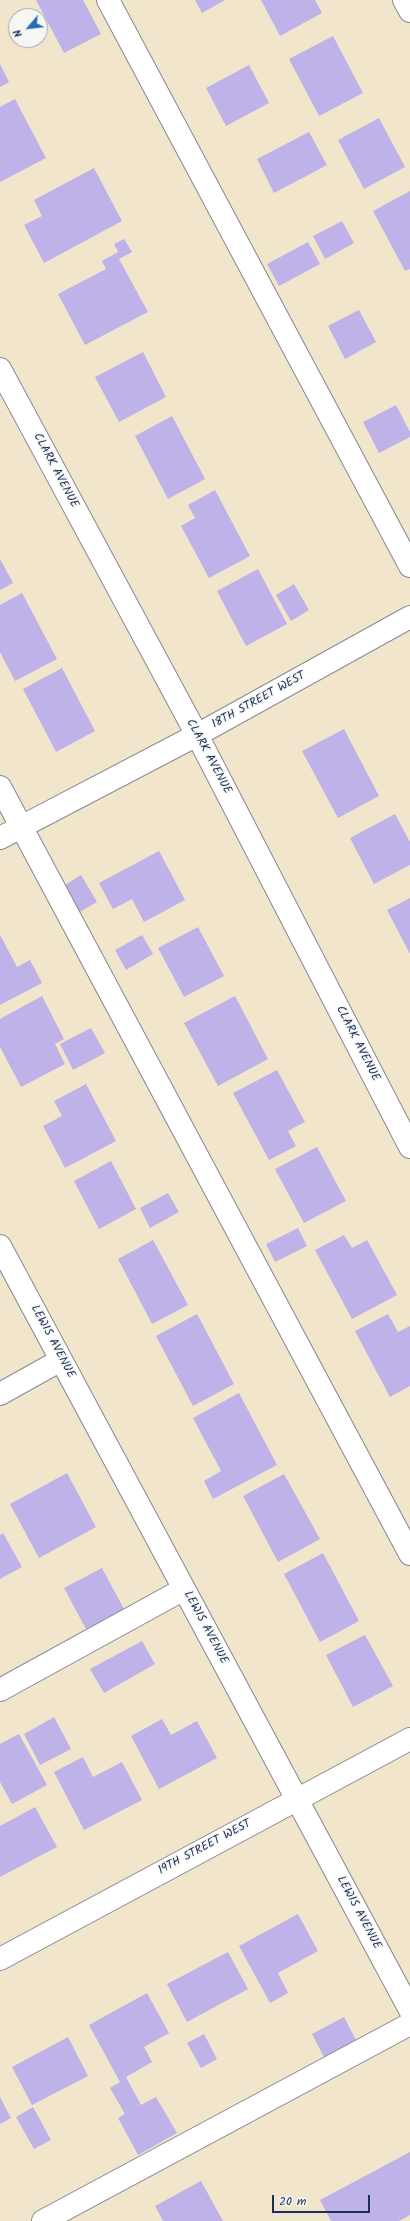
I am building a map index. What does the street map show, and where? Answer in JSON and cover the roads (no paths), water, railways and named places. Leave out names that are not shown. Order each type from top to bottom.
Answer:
[{"type":"street","points":[[108,0],[410,566]]},
{"type":"street","points":[[404,0],[410,11]]},
{"type":"street","name":"CLARK AVENUE","points":[[0,369],[197,735],[410,1147]]},
{"type":"street","name":"18TH STREET WEST","points":[[0,838],[197,735],[410,617]]},
{"type":"street","points":[[0,787],[410,1554]]},
{"type":"street","name":"LEWIS AVENUE","points":[[0,1246],[410,2010]]},
{"type":"street","points":[[0,1394],[61,1360]]},
{"type":"street","points":[[0,1690],[184,1589]]},
{"type":"street","name":"19TH STREET WEST","points":[[0,1959],[410,1739]]},
{"type":"street","points":[[43,2221],[410,2024]]}]
